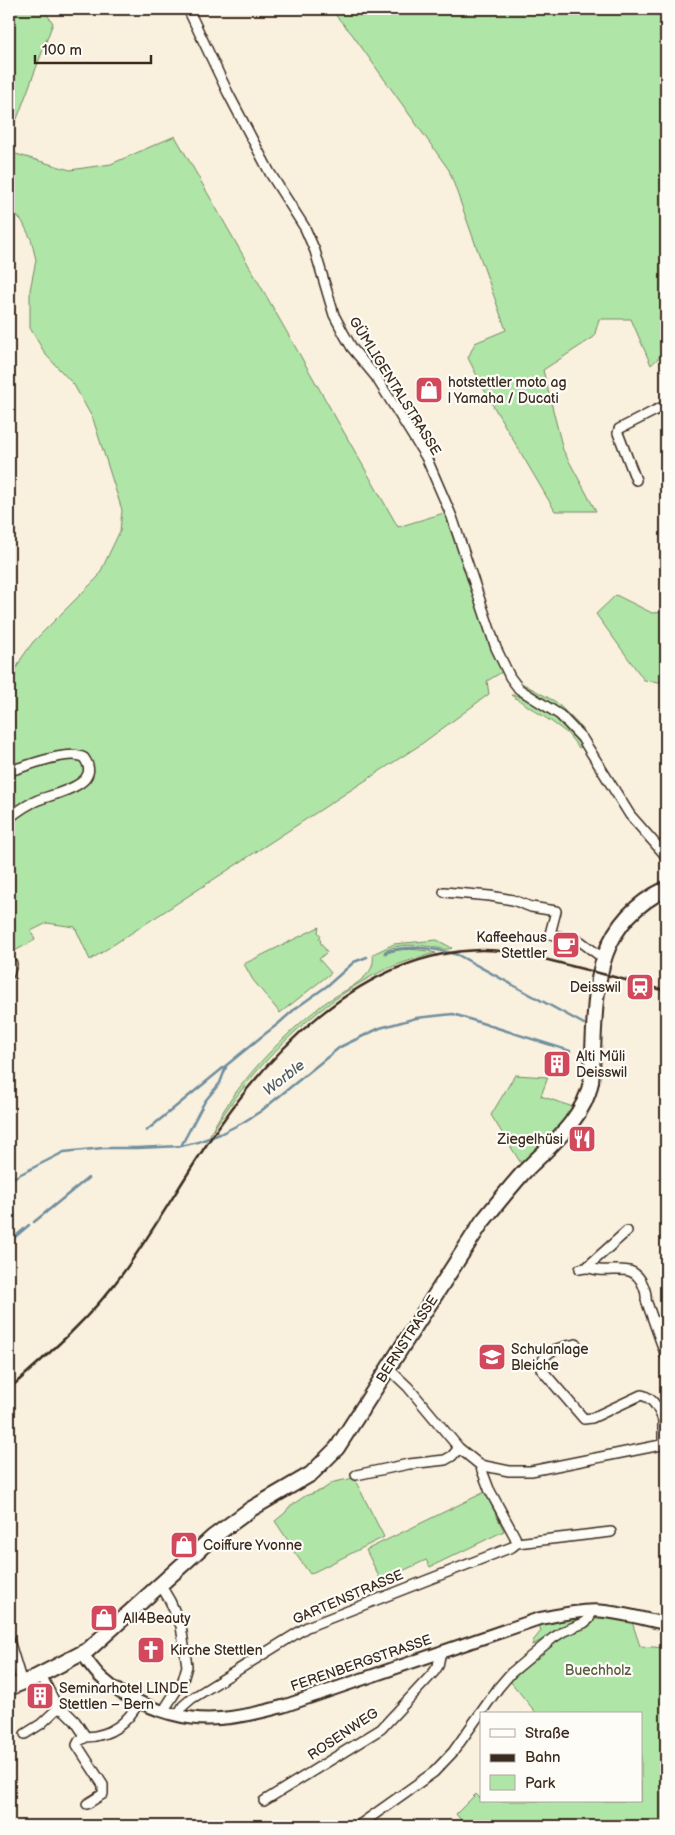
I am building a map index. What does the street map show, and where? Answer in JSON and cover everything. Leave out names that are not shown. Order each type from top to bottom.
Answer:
[{"type":"main road","name":"BERNSTRASSE","points":[[15,1685],[41,1675],[82,1653],[103,1637],[205,1544],[235,1520],[303,1480],[323,1463],[341,1443],[482,1222],[510,1188],[572,1121],[584,1103],[592,1075],[595,996],[604,959],[612,939],[624,920],[643,902],[666,889]]},
{"type":"street","name":"GÜMLIGENTALSTRASSE","points":[[188,9],[228,93],[270,173],[304,228],[315,251],[334,315],[344,334],[352,348],[376,377],[426,457],[452,517],[496,648],[510,677],[519,689],[553,710],[573,728],[630,815],[666,856]]},
{"type":"street","points":[[636,480],[618,433],[619,429],[666,405]]},
{"type":"street","points":[[9,771],[58,757],[75,755],[84,758],[88,768],[86,777],[70,790],[31,803],[9,818]]},
{"type":"street","points":[[444,892],[490,896],[556,911],[550,934],[580,941],[604,959]]},
{"type":"street","points":[[9,974],[12,964]]},
{"type":"street","points":[[627,1231],[584,1268],[631,1271],[640,1277],[666,1356]]},
{"type":"street","points":[[388,1368],[408,1387],[459,1448],[480,1465],[509,1471],[531,1471],[664,1444],[665,1418],[647,1396],[640,1395],[592,1418],[584,1419],[541,1369],[542,1359],[551,1351],[576,1344]]},
{"type":"street","points":[[356,1475],[409,1464],[445,1460],[452,1456],[459,1448]]},
{"type":"street","points":[[480,1465],[489,1489],[515,1537],[516,1543]]},
{"type":"street","name":"GARTENSTRASSE","points":[[178,1715],[183,1706],[191,1699],[307,1627],[512,1548],[516,1543],[611,1532]]},
{"type":"street","points":[[160,1584],[181,1626],[187,1666],[183,1680],[164,1710]]},
{"type":"street","points":[[482,1712],[510,1673],[553,1638],[564,1631],[584,1623],[589,1619],[592,1611]]},
{"type":"street","name":"FERENBERGSTRASSE","points":[[82,1653],[114,1689],[139,1701],[178,1715],[199,1718],[222,1717],[265,1711],[319,1695],[441,1651],[538,1619],[592,1611],[621,1614],[666,1624]]},
{"type":"street","points":[[9,1640],[15,1685]]},
{"type":"street","name":"ROSENWEG","points":[[264,1801],[381,1729],[434,1672],[438,1666],[441,1651]]},
{"type":"street","points":[[41,1675],[58,1708],[65,1711],[75,1721],[86,1737]]},
{"type":"street","points":[[87,1804],[103,1794],[102,1785],[77,1746],[79,1741],[86,1737],[98,1737],[118,1728],[134,1710],[139,1701]]},
{"type":"street","points":[[25,1734],[41,1724],[58,1708]]},
{"type":"street","points":[[358,1826],[434,1772],[454,1752],[480,1714]]},
{"type":"green space","points":[[9,9],[43,9],[53,23],[17,119],[9,124]]},
{"type":"green space","points":[[330,9],[666,9],[666,351],[651,365],[631,319],[599,319],[594,337],[543,370],[563,450],[596,511],[555,511],[488,397],[468,358],[475,343],[506,330],[449,170],[352,34]]},
{"type":"green space","points":[[175,136],[398,527],[444,513],[502,672],[487,681],[489,694],[420,745],[90,960],[75,927],[47,923],[31,931],[35,940],[9,954],[9,684],[21,659],[33,642],[98,577],[120,531],[122,510],[93,419],[74,385],[46,355],[30,328],[30,290],[36,260],[31,239],[22,221],[9,207],[9,152],[70,170],[111,164]]},
{"type":"green space","points":[[616,595],[652,613],[666,612],[666,683],[644,680],[596,614]]},
{"type":"green space","points":[[518,681],[556,702],[582,728],[582,731],[553,704],[519,684]]},
{"type":"green space","points":[[511,695],[541,706],[569,730],[581,747],[579,748],[567,733]]},
{"type":"green space","points":[[319,927],[320,942],[327,952],[319,959],[331,973],[280,1013],[253,980],[244,964]]},
{"type":"green space","points":[[437,940],[452,948],[444,949],[408,945],[390,948],[385,951],[385,954],[397,950],[411,949],[436,953],[373,975],[342,994],[320,1011],[278,1048],[259,1069],[241,1090],[210,1135],[232,1098],[259,1064],[289,1033],[322,1005],[364,977],[371,968],[373,954],[394,944]]},
{"type":"green space","points":[[515,1075],[548,1077],[541,1096],[576,1108],[522,1165],[491,1115]]},
{"type":"green space","points":[[354,1478],[384,1537],[310,1574],[275,1521],[289,1507],[305,1496],[322,1490],[334,1482]]},
{"type":"green space","points":[[485,1492],[504,1531],[430,1567],[426,1560],[381,1581],[366,1550]]},
{"type":"green space","points":[[586,1616],[532,1645],[541,1631],[539,1625]]},
{"type":"green space","name":"Buechholz","points":[[597,1616],[632,1622],[640,1646],[666,1648],[666,1826],[462,1826],[464,1824],[456,1814],[476,1794],[480,1798],[480,1802],[642,1802],[642,1712],[535,1712],[510,1681],[566,1634],[585,1627]]},
{"type":"waterway","points":[[385,952],[403,948],[422,948],[458,955],[584,1024]]},
{"type":"waterway","points":[[146,1131],[296,1008],[327,986],[354,962],[367,957]]},
{"type":"waterway","name":"Worble","points":[[9,1180],[64,1152],[103,1148],[181,1146],[220,1134],[261,1111],[340,1047],[380,1028],[416,1018],[453,1014],[570,1051]]},
{"type":"waterway","points":[[181,1146],[205,1101],[220,1083],[226,1067]]},
{"type":"waterway","points":[[34,1222],[88,1178]]},
{"type":"waterway","points":[[9,1242],[29,1225]]},
{"type":"railway","points":[[9,1389],[69,1334],[111,1289],[144,1243],[203,1150],[228,1114],[256,1079],[286,1045],[320,1015],[356,989],[396,969],[438,955],[482,950],[505,951],[538,957],[666,991]]},
{"type":"place","name":"hotstettler moto ag | Yamaha / Ducati","points":[[429,390]]},
{"type":"place","name":"Kaffeehaus Stettler","points":[[566,945]]},
{"type":"place","name":"Deisswil","points":[[640,987]]},
{"type":"place","name":"Alti Müli Deisswil","points":[[557,1064]]},
{"type":"place","name":"Ziegelhüsi","points":[[582,1139]]},
{"type":"place","name":"Schulanlage Bleiche","points":[[492,1357]]},
{"type":"place","name":"Coiffure Yvonne","points":[[184,1545]]},
{"type":"place","name":"All4Beauty","points":[[104,1618]]},
{"type":"place","name":"Kirche Stettlen","points":[[151,1650]]},
{"type":"place","name":"Seminarhotel LINDE Stettlen – Bern","points":[[40,1696]]}]
